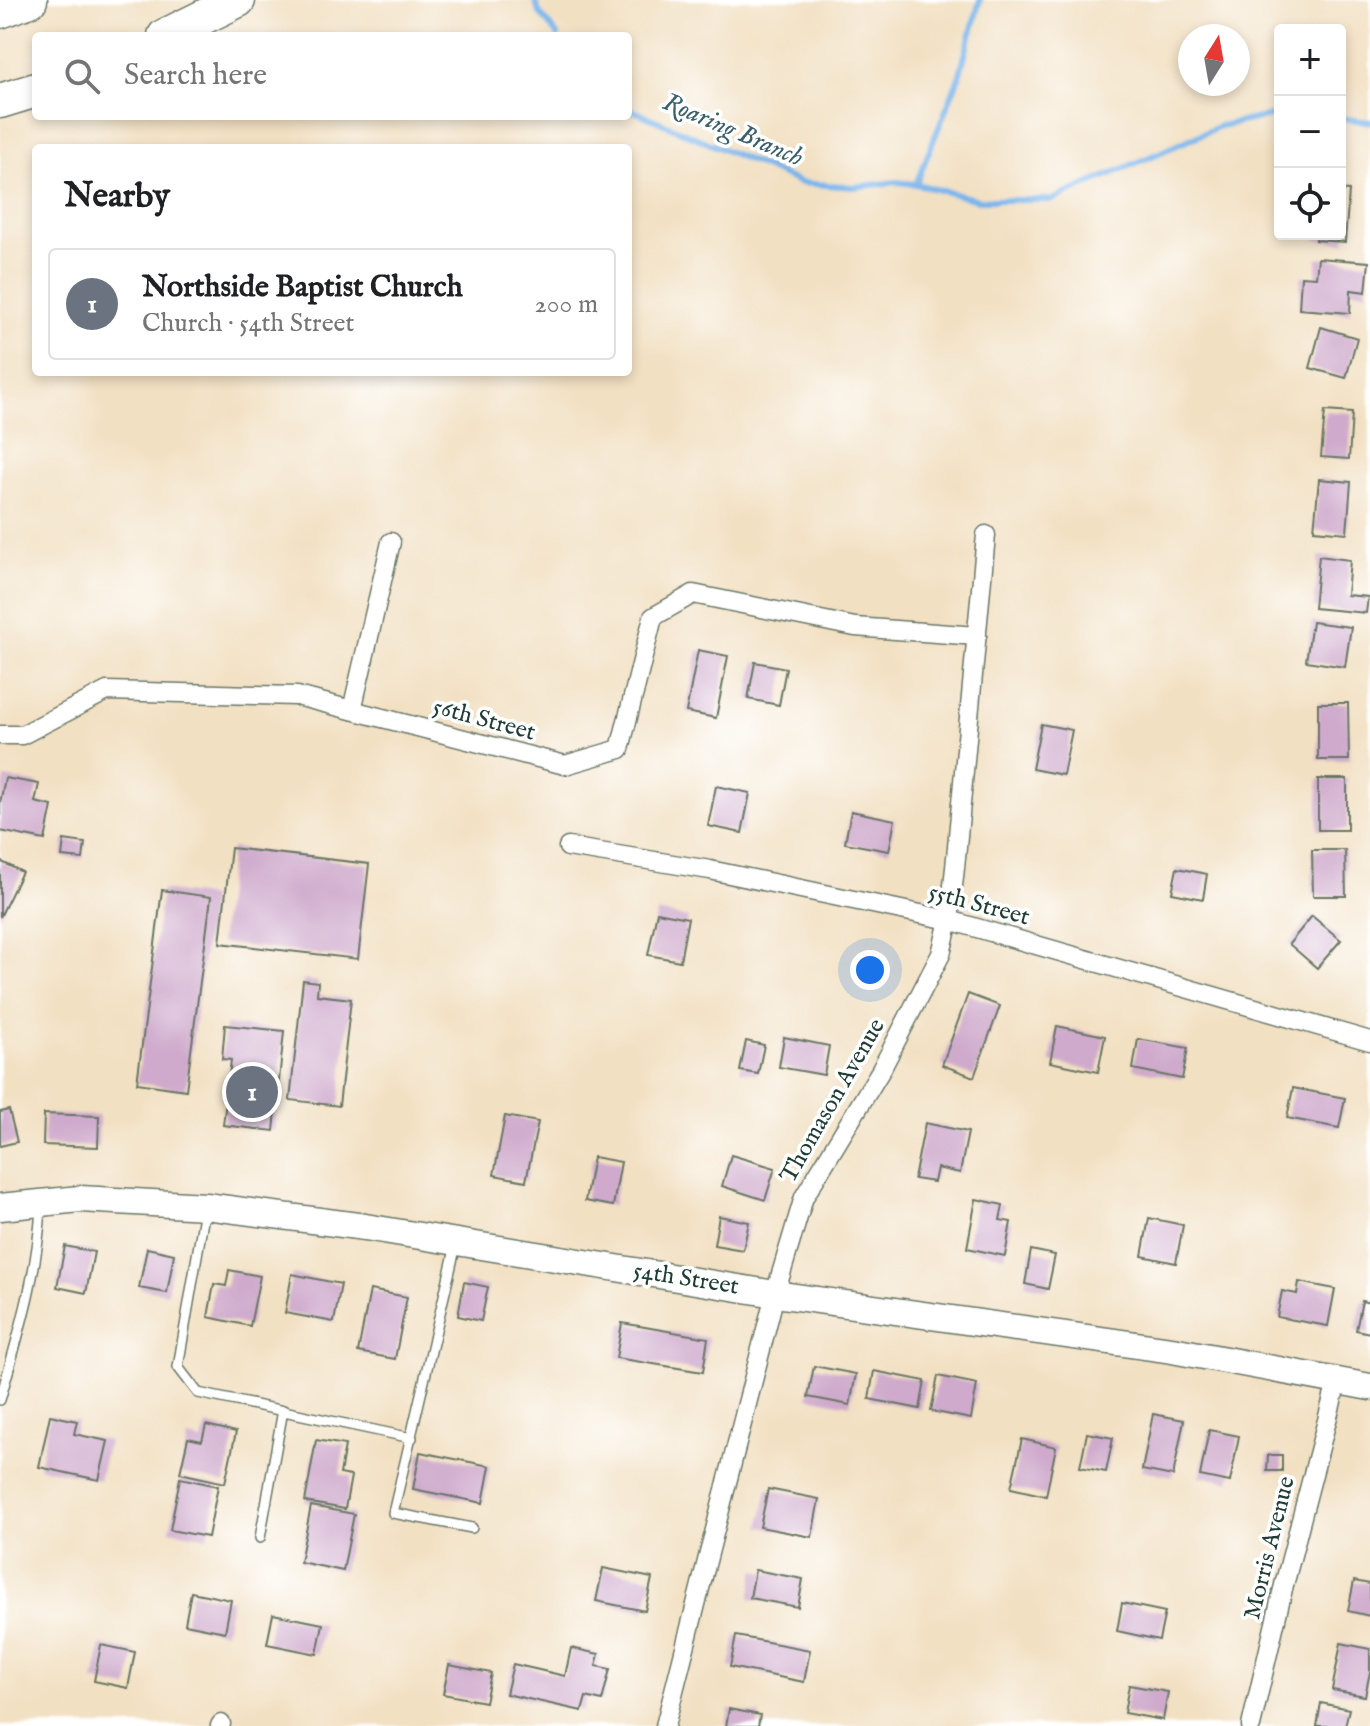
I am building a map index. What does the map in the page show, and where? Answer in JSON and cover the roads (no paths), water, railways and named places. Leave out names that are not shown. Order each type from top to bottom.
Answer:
[{"type":"highway","points":[[0,11],[30,0]]},
{"type":"highway","points":[[173,32],[238,0]]},
{"type":"highway","points":[[0,101],[32,91]]},
{"type":"main road","name":"54th Street","points":[[0,1207],[80,1199],[206,1206],[365,1227],[775,1294],[1172,1350],[1370,1387]]},
{"type":"street","name":"Thomason Avenue","points":[[665,1726],[775,1294],[804,1197],[888,1057],[941,954],[949,920],[986,535]]},
{"type":"street","points":[[352,710],[391,542]]},
{"type":"street","name":"56th Street","points":[[0,735],[22,735],[107,691],[297,696],[565,765],[620,749],[653,617],[693,594],[855,627],[977,636]]},
{"type":"street","name":"55th Street","points":[[568,847],[710,870],[949,920],[1370,1041]]},
{"type":"street","name":"Morris Avenue","points":[[1251,1726],[1337,1382]]},
{"type":"lane","points":[[0,1400],[36,1263],[41,1203]]},
{"type":"lane","points":[[206,1206],[178,1367],[198,1393],[412,1438]]},
{"type":"lane","points":[[456,1243],[393,1513],[472,1528]]},
{"type":"lane","points":[[260,1538],[283,1410]]},
{"type":"waterway","name":"Roaring Branch","points":[[535,0],[539,12],[555,32]]},
{"type":"waterway","name":"Roaring Branch","points":[[916,184],[959,77],[980,0]]},
{"type":"waterway","points":[[632,109],[801,183],[854,187],[897,182],[978,200],[1052,200],[1220,126],[1274,115]]},
{"type":"waterway","points":[[1346,119],[1370,122]]},
{"type":"place","name":"Northside Baptist Church","points":[[252,1092]]}]
